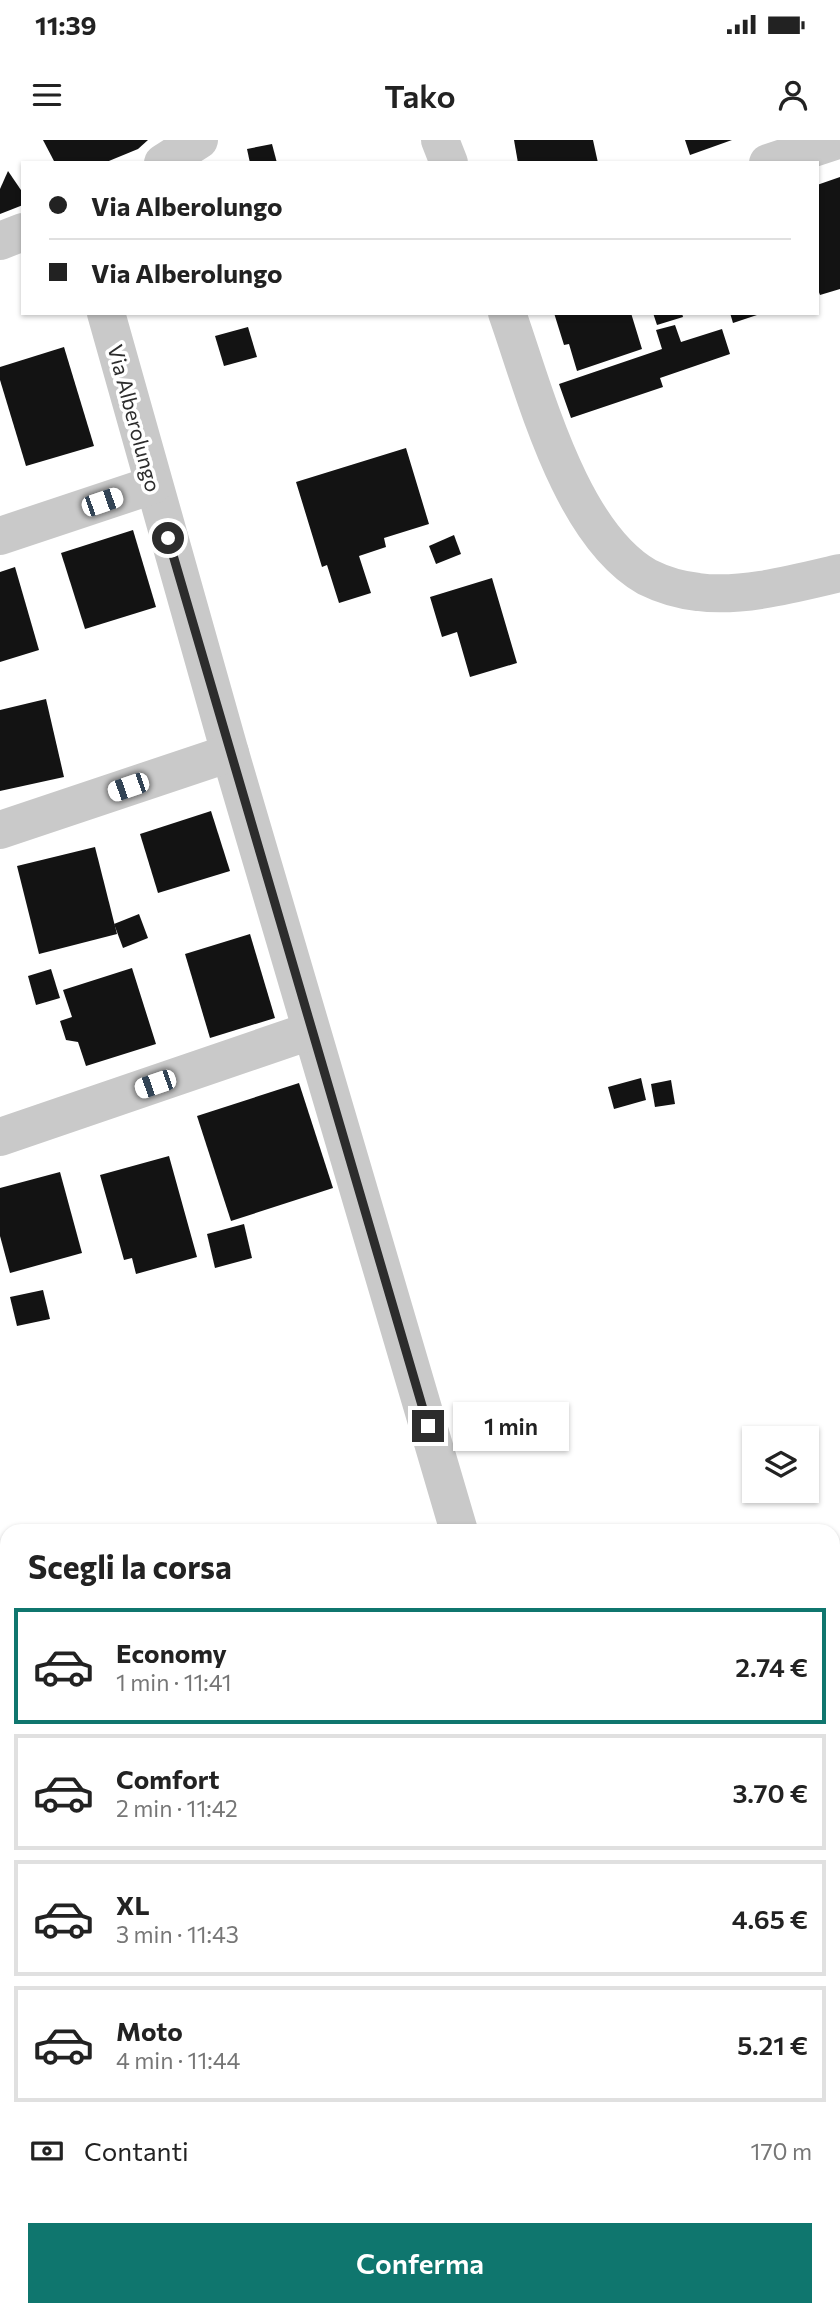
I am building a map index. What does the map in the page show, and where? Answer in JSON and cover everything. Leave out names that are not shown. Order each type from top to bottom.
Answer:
[{"type":"street","points":[[166,161],[199,140]]},
{"type":"street","points":[[440,140],[448,161]]},
{"type":"street","points":[[774,161],[838,140]]},
{"type":"street","points":[[0,241],[21,233]]},
{"type":"street","name":"Via Alberolungo","points":[[107,315],[310,1031],[457,1524]]},
{"type":"street","points":[[508,315],[553,444],[574,490],[595,527],[623,558],[638,570],[669,587],[700,593],[735,592],[840,573]]},
{"type":"street","points":[[0,536],[153,485]]},
{"type":"street","points":[[0,830],[230,753]]},
{"type":"street","points":[[0,1138],[310,1031]]},
{"type":"building","points":[[43,140],[148,140],[138,149],[109,161],[54,161]]},
{"type":"building","points":[[514,140],[593,140],[598,161],[518,161]]},
{"type":"building","points":[[685,140],[732,140],[690,155]]},
{"type":"building","points":[[272,144],[276,161],[250,161],[247,149]]},
{"type":"building","points":[[8,171],[21,190],[21,206],[0,214],[0,189]]},
{"type":"building","points":[[840,177],[840,289],[820,295],[819,292],[819,184]]},
{"type":"building","points":[[555,315],[632,315],[642,349],[577,371],[569,344],[564,345]]},
{"type":"building","points":[[654,315],[682,315],[683,317],[657,325]]},
{"type":"building","points":[[731,315],[757,315],[733,323]]},
{"type":"building","points":[[675,325],[681,342],[722,329],[730,354],[660,378],[663,387],[571,418],[559,384],[662,349],[656,330]]},
{"type":"building","points":[[248,327],[257,357],[224,366],[215,336]]},
{"type":"building","points":[[64,347],[94,446],[26,466],[0,380],[0,367]]},
{"type":"building","points":[[406,448],[429,524],[384,538],[386,547],[359,556],[371,593],[339,603],[327,565],[322,567],[296,482]]},
{"type":"building","points":[[133,530],[156,607],[85,629],[61,553]]},
{"type":"building","points":[[454,535],[461,554],[436,564],[429,546]]},
{"type":"building","points":[[15,567],[39,650],[0,662],[0,572]]},
{"type":"building","points":[[492,578],[517,663],[470,677],[457,632],[442,637],[430,597]]},
{"type":"building","points":[[46,699],[64,777],[0,791],[0,710]]},
{"type":"building","points":[[211,811],[230,871],[158,893],[140,834]]},
{"type":"building","points":[[95,847],[117,934],[39,954],[17,866]]},
{"type":"building","points":[[139,914],[148,938],[123,948],[114,924]]},
{"type":"building","points":[[250,934],[275,1018],[210,1038],[185,954]]},
{"type":"building","points":[[132,968],[156,1044],[86,1066],[78,1042],[66,1040],[60,1021],[72,1017],[63,990]]},
{"type":"building","points":[[51,969],[60,998],[36,1005],[28,976]]},
{"type":"building","points":[[641,1078],[646,1100],[614,1109],[608,1087]]},
{"type":"building","points":[[671,1080],[675,1104],[655,1107],[651,1084]]},
{"type":"building","points":[[299,1083],[333,1188],[231,1221],[197,1116]]},
{"type":"building","points":[[169,1156],[197,1257],[136,1274],[132,1258],[124,1260],[100,1175]]},
{"type":"building","points":[[60,1172],[82,1253],[10,1273],[0,1236],[0,1188]]},
{"type":"building","points":[[244,1224],[252,1258],[215,1268],[207,1234]]},
{"type":"building","points":[[43,1290],[50,1319],[17,1326],[10,1297]]},
{"type":"route","points":[[168,538],[310,1031],[428,1426]]}]
